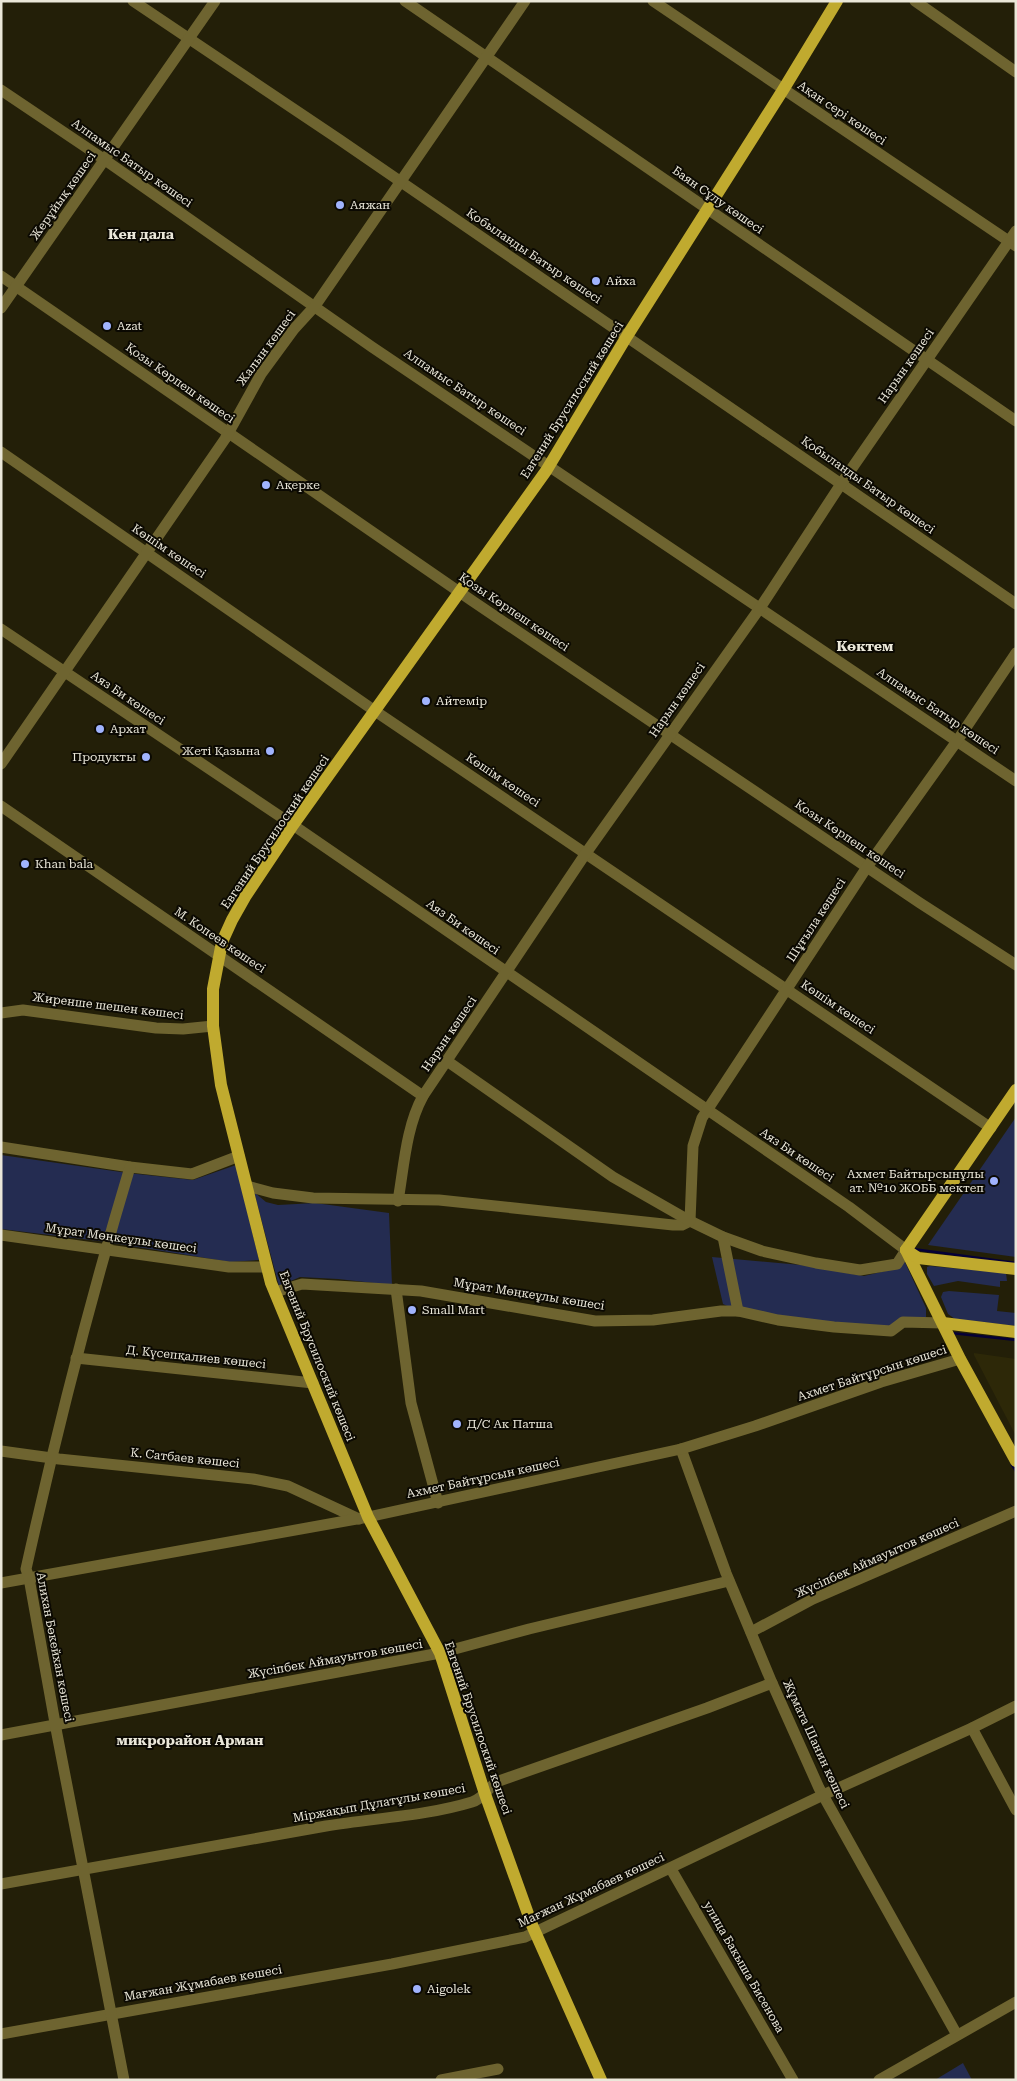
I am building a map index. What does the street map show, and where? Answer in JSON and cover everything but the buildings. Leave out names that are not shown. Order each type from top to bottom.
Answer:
[{"type":"main road","name":"Евгений Брусилоский көшесі","points":[[601,2080],[536,1933],[485,1794],[440,1653],[363,1518],[275,1292],[221,1085],[212,1026],[213,989],[218,957],[232,920],[245,897],[293,826],[550,466],[627,336],[783,90],[837,1]]},
{"type":"main road","points":[[906,1250],[1016,1090]]},
{"type":"main road","points":[[906,1250],[918,1258],[1016,1269]]},
{"type":"main road","points":[[906,1250],[960,1359],[1016,1462]]},
{"type":"main road","points":[[916,1269],[920,1263],[928,1259]]},
{"type":"main road","name":"Мұрат Мөңкеұлы көшесі","points":[[943,1323],[1016,1332]]},
{"type":"street","name":"Қобыланды Батыр көшесі","points":[[133,1],[627,336],[1016,604]]},
{"type":"street","name":"Жерұйық көшесі","points":[[1,308],[215,1]]},
{"type":"street","name":"Баян Сұлу көшесі","points":[[405,1],[1016,422]]},
{"type":"street","name":"Жалын көшесі","points":[[1,764],[229,432],[261,374],[294,329],[315,306],[525,1]]},
{"type":"street","name":"Ақан сері көшесі","points":[[653,1],[1012,243]]},
{"type":"street","points":[[915,1],[1016,72]]},
{"type":"street","name":"Алпамыс Батыр көшесі","points":[[1,90],[550,466],[1016,780]]},
{"type":"street","name":"Нарын көшесі","points":[[398,1201],[411,1128],[423,1096],[586,854],[760,608],[841,484],[926,360],[1012,243],[1016,231]]},
{"type":"street","name":"Қозы Көрпеш көшесі","points":[[1,276],[460,592],[867,867],[1016,965]]},
{"type":"street","name":"Көшім көшесі","points":[[1,452],[375,711],[991,1128]]},
{"type":"street","name":"Аяз Би көшесі","points":[[1,629],[293,826],[506,974],[849,1207],[906,1250]]},
{"type":"street","name":"Шұғыла көшесі","points":[[690,1220],[693,1146],[706,1110],[788,990],[867,867],[957,742],[1016,654]]},
{"type":"street","name":"М. Копеев көшесі","points":[[1,806],[218,957],[277,994],[423,1096]]},
{"type":"street","name":"Жиренше шешен көшесі","points":[[1,1013],[23,1010],[165,1028],[196,1029],[212,1026]]},
{"type":"street","points":[[447,1062],[613,1177],[723,1237],[762,1251],[860,1270],[897,1264],[906,1250]]},
{"type":"street","points":[[1,1147],[130,1167],[192,1174],[238,1156]]},
{"type":"street","name":"Алихан Бөкейхан көшесі","points":[[124,2080],[26,1569],[76,1358],[105,1249],[130,1167]]},
{"type":"street","points":[[247,1186],[273,1193],[313,1198],[398,1201],[439,1200],[673,1225],[682,1225],[690,1220]]},
{"type":"street","name":"Мұрат Мөңкеұлы көшесі","points":[[1,1235],[229,1267],[267,1267]]},
{"type":"street","points":[[723,1237],[738,1311]]},
{"type":"street","name":"Мұрат Мөңкеұлы көшесі","points":[[275,1292],[302,1284],[421,1291],[595,1321],[653,1320],[722,1311],[738,1311],[778,1320],[834,1327],[891,1331],[903,1322],[943,1323]]},
{"type":"street","points":[[396,1289],[411,1403],[438,1502]]},
{"type":"street","name":"Д. Күсепқалиев көшесі","points":[[76,1358],[312,1383]]},
{"type":"street","name":"Ахмет Байтұрсын көшесі","points":[[1,1583],[363,1518],[681,1448],[755,1426],[880,1382],[960,1359]]},
{"type":"street","name":"Жұмата Шанин көшесі","points":[[681,1448],[730,1581],[772,1683],[823,1796],[957,2035]]},
{"type":"street","name":"К. Сатбаев көшесі","points":[[1,1451],[270,1482],[307,1494],[363,1518]]},
{"type":"street","name":"Жүсіпбек Аймауытов көшесі","points":[[751,1632],[813,1599],[1016,1511]]},
{"type":"street","name":"Жүсіпбек Аймауытов көшесі","points":[[1,1735],[440,1653],[529,1629],[730,1581]]},
{"type":"street","name":"Міржақып Дұлатұлы көшесі","points":[[1,1884],[84,1868],[472,1802],[499,1782],[772,1683]]},
{"type":"street","name":"Мағжан Жұмабаев көшесі","points":[[1,2034],[392,1964],[513,1940],[536,1933],[1016,1706]]},
{"type":"street","points":[[972,1728],[1016,1810]]},
{"type":"street","name":"улица Бакыша Бисенова","points":[[671,1869],[793,2080]]},
{"type":"street","points":[[879,2080],[1016,2002]]},
{"type":"street","points":[[441,2080],[498,2069]]},
{"type":"shaded area","name":"Ахмет Байтырсынұлы ат. №10 ЖОББ мектеп","points":[[1016,1117],[1016,1257],[928,1245]]},
{"type":"shaded area","points":[[1,1155],[193,1180],[236,1165],[259,1260],[230,1262],[107,1242],[1,1229]]},
{"type":"shaded area","points":[[254,1192],[266,1202],[278,1205],[315,1203],[389,1213],[392,1285],[300,1277],[279,1286]]},
{"type":"shaded area","points":[[712,1257],[801,1265],[864,1276],[898,1268],[904,1260],[926,1308],[926,1324],[903,1322],[891,1331],[738,1311],[723,1304]]},
{"type":"shaded area","points":[[927,1267],[1006,1273],[1007,1281],[1000,1281],[1000,1287],[958,1281],[934,1286],[927,1274]]},
{"type":"shaded area","points":[[943,1292],[999,1295],[997,1311],[1016,1313],[1016,1326],[955,1319],[948,1314],[941,1297]]},
{"type":"shaded area","points":[[974,1353],[1016,1359],[1016,1436],[974,1355]]},
{"type":"shaded area","points":[[963,2063],[972,2080],[935,2080]]},
{"type":"waterway","points":[[913,1249],[1016,1263]]},
{"type":"waterway","points":[[951,1333],[1016,1340]]},
{"type":"waterway","points":[[1012,1465],[1016,1471]]},
{"type":"place","name":"Аяжан","points":[[340,205]]},
{"type":"place","name":"Айха","points":[[596,281]]},
{"type":"place","name":"Azat","points":[[107,326]]},
{"type":"place","name":"Ақерке","points":[[266,485]]},
{"type":"place","name":"Айтемір","points":[[426,701]]},
{"type":"place","name":"Архат","points":[[100,729]]},
{"type":"place","name":"Жеті Қазына","points":[[270,751]]},
{"type":"place","name":"Продукты","points":[[146,757]]},
{"type":"place","name":"Khan bala","points":[[25,864]]},
{"type":"place","name":"Ахмет Байтырсынұлы ат. №10 ЖОББ мектеп","points":[[994,1181]]},
{"type":"place","name":"Small Mart","points":[[412,1310]]},
{"type":"place","name":"Д/С Ак Патша","points":[[457,1424]]},
{"type":"place","name":"Aigolek","points":[[417,1989]]},
{"type":"district","name":"Кен дала","points":[[141,234]]},
{"type":"district","name":"Көктем","points":[[865,646]]},
{"type":"district","name":"микрорайон Арман","points":[[190,1740]]}]
